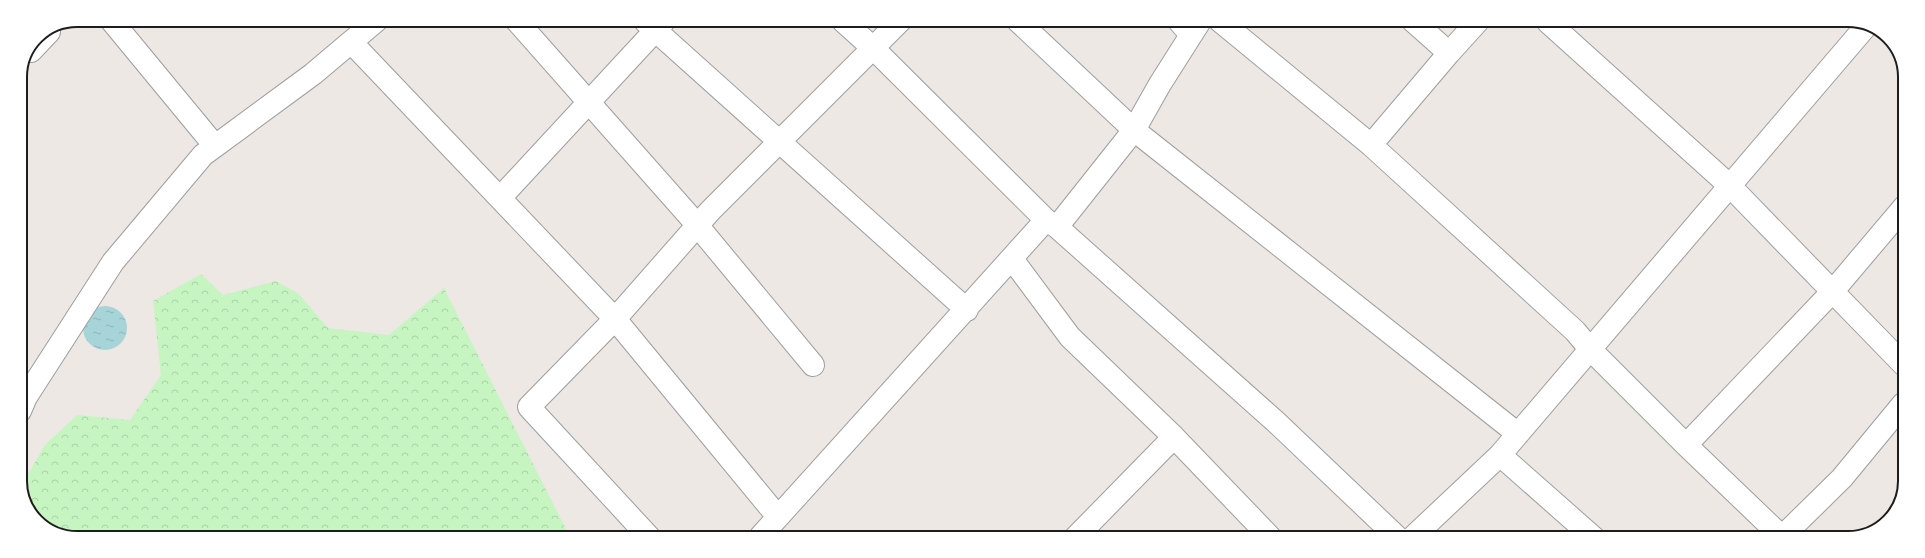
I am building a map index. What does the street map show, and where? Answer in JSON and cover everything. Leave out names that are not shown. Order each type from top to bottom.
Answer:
[{"type":"street","points":[[117,27],[215,146]]},
{"type":"street","points":[[27,395],[113,262],[204,155],[313,74],[351,42],[364,27]]},
{"type":"street","points":[[522,27],[697,226],[813,364]]},
{"type":"street","points":[[500,198],[588,102],[652,27]]},
{"type":"street","points":[[658,27],[779,142],[966,310]]},
{"type":"street","points":[[850,27],[873,48],[1052,224],[1276,422],[1391,531]]},
{"type":"street","points":[[643,531],[529,407],[615,319],[697,226],[894,27]]},
{"type":"street","points":[[1024,27],[1134,130],[1518,434]]},
{"type":"street","points":[[765,531],[1012,259],[1052,224],[1134,130],[1189,27]]},
{"type":"street","points":[[1227,27],[1371,145],[1575,331],[1590,349],[1686,445],[1776,531]]},
{"type":"street","points":[[1420,27],[1449,52]]},
{"type":"street","points":[[1371,145],[1449,52],[1473,27]]},
{"type":"street","points":[[1554,27],[1730,186],[1898,359]]},
{"type":"street","points":[[1419,531],[1500,455],[1863,30]]},
{"type":"street","points":[[351,42],[615,319],[778,517]]},
{"type":"street","points":[[1686,445],[1833,292],[1898,214]]},
{"type":"street","points":[[1012,259],[1070,337],[1174,437],[1264,531]]},
{"type":"street","points":[[1788,531],[1842,478],[1898,411]]},
{"type":"street","points":[[1085,531],[1174,437]]},
{"type":"street","points":[[1500,455],[1586,531]]},
{"type":"green space","points":[[201,274],[223,295],[276,281],[299,294],[328,328],[389,335],[444,288],[567,531],[71,531],[52,524],[35,509],[29,494],[27,476],[45,445],[77,415],[130,420],[161,375],[153,301]]},
{"type":"water","points":[[101,306],[109,306],[114,307],[121,312],[126,319],[126,337],[121,344],[114,349],[101,350],[93,347],[86,340],[83,332],[83,324],[86,316],[93,309]]}]
